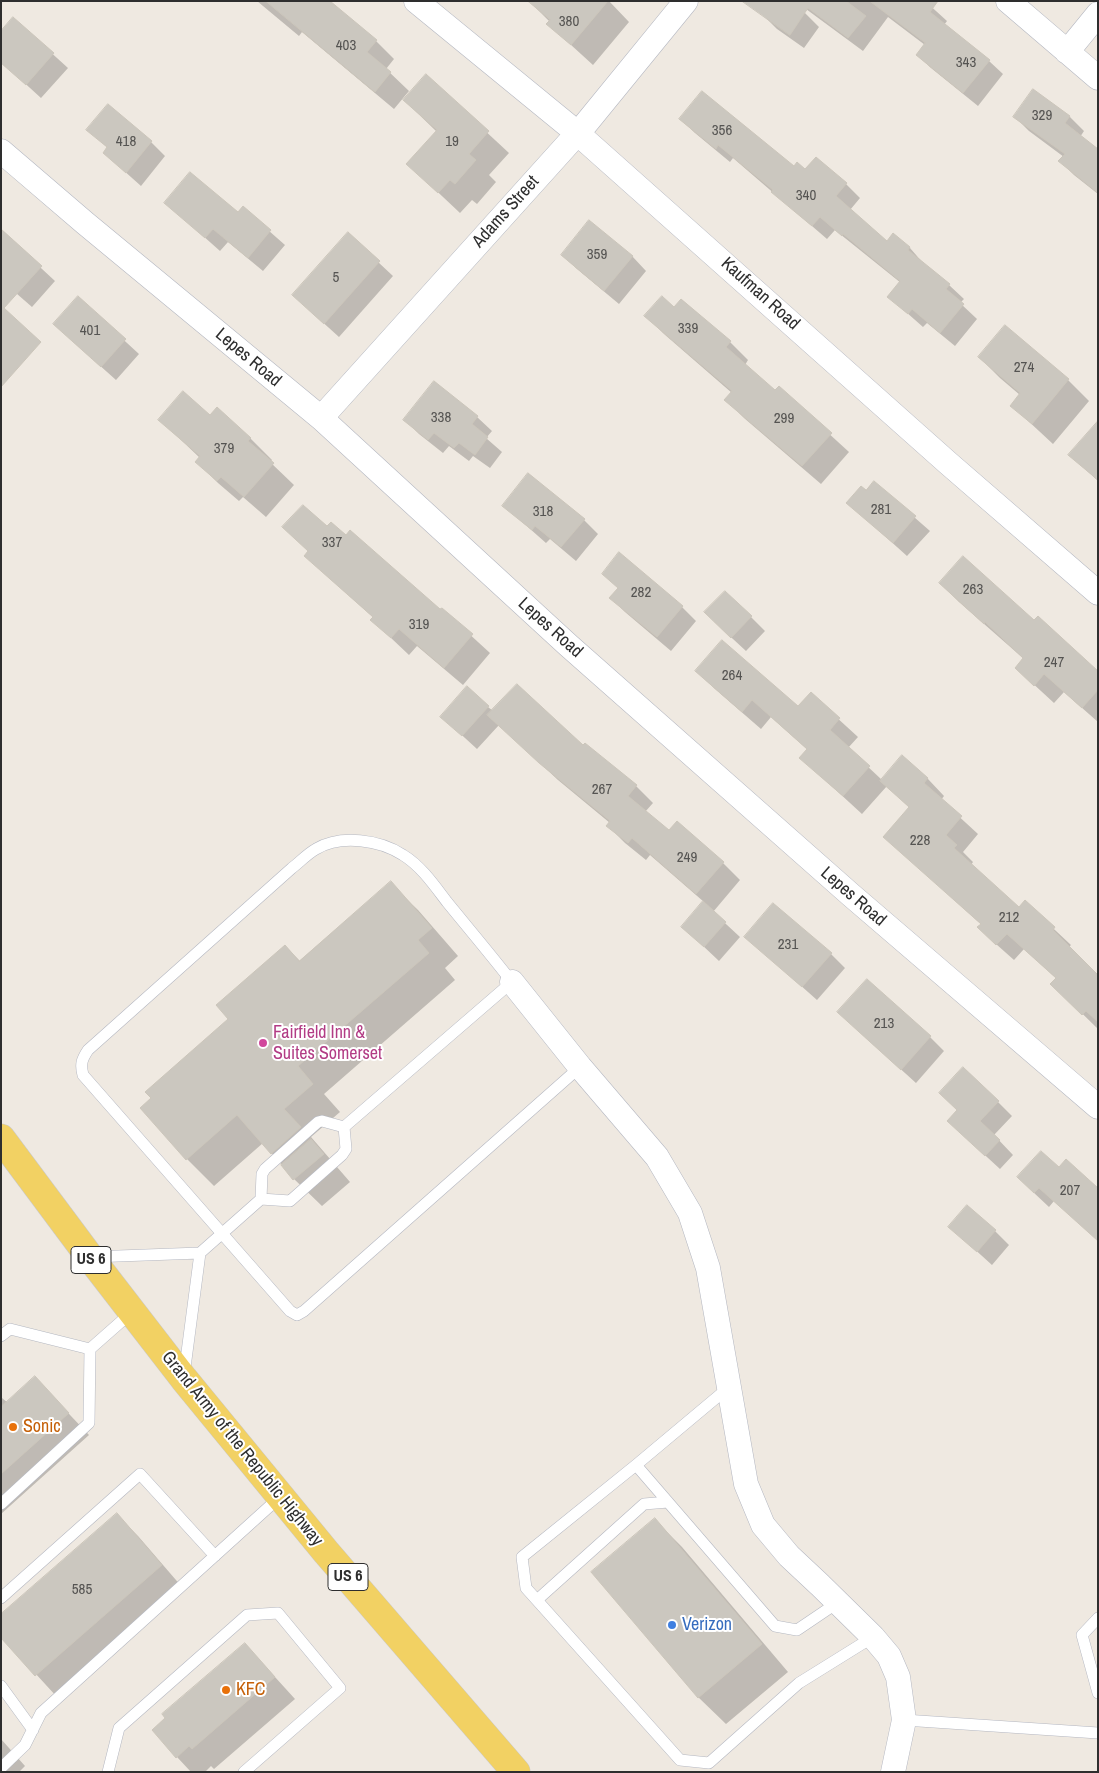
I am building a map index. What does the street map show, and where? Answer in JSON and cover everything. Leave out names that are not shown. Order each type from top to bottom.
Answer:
[{"type":"main road","name":"Grand Army of the Republic Highway","points":[[1,1138],[89,1257],[184,1379],[516,1772]]},
{"type":"street","name":"Kaufman Road","points":[[416,1],[578,133],[948,463],[1098,593]]},
{"type":"street","name":"Adams Street","points":[[321,418],[578,133],[686,1]]},
{"type":"street","points":[[1008,1],[1098,78]]},
{"type":"street","points":[[1068,52],[1098,14]]},
{"type":"street","name":"Lepes Road","points":[[1,151],[321,418],[568,645],[850,895],[1098,1107]]},
{"type":"street","points":[[512,982],[580,1067],[657,1157],[690,1213],[708,1268],[746,1484],[762,1525],[789,1556],[820,1584],[873,1637],[889,1656],[898,1677],[904,1720],[893,1772]]},
{"type":"lane","points":[[344,1127],[512,982],[422,871],[404,855],[375,842],[352,841],[331,843],[316,849],[298,864],[88,1050],[80,1066],[83,1074],[290,1311],[297,1315],[580,1067]]},
{"type":"lane","points":[[89,1257],[200,1253],[261,1199],[262,1174],[265,1169],[318,1122],[322,1121],[344,1127]]},
{"type":"lane","points":[[261,1199],[290,1201],[342,1155],[346,1149],[344,1127]]},
{"type":"lane","points":[[184,1379],[200,1253]]},
{"type":"lane","points":[[1,1504],[89,1423],[90,1349],[132,1312]]},
{"type":"lane","points":[[1,1336],[10,1329],[90,1349]]},
{"type":"lane","points":[[728,1388],[522,1557],[526,1588],[680,1760],[709,1763],[799,1683],[873,1637]]},
{"type":"lane","points":[[636,1465],[775,1626],[797,1630],[837,1602]]},
{"type":"lane","points":[[1,1598],[140,1474],[215,1556]]},
{"type":"lane","points":[[1,1768],[26,1745],[41,1713],[281,1496]]},
{"type":"lane","points":[[536,1600],[644,1504],[668,1502]]},
{"type":"lane","points":[[108,1772],[119,1728],[247,1615],[278,1613],[340,1688],[244,1772]]},
{"type":"lane","points":[[1098,1618],[1082,1635],[1098,1693]]},
{"type":"lane","points":[[1,1686],[33,1730]]},
{"type":"lane","points":[[904,1720],[1098,1733]]},
{"type":"building","points":[[266,1],[330,1],[377,40],[367,52],[391,72],[375,92]]},
{"type":"building","points":[[528,1],[608,1],[571,45],[546,24],[550,20]]},
{"type":"building","points":[[742,1],[846,1],[866,16],[848,38],[808,8],[790,35]]},
{"type":"building","points":[[870,1],[938,1],[930,12],[990,60],[963,93],[916,55],[925,43]]},
{"type":"building","points":[[13,17],[54,53],[26,85],[1,63],[1,31]]},
{"type":"building","points":[[426,74],[489,131],[469,154],[476,160],[455,184],[450,180],[438,193],[406,164],[437,130],[403,100]]},
{"type":"building","points":[[1033,89],[1070,116],[1065,123],[1098,149],[1098,193],[1058,161],[1065,154],[1013,117]]},
{"type":"building","points":[[702,91],[794,166],[797,162],[805,169],[816,157],[847,183],[836,196],[887,241],[893,233],[910,247],[908,250],[950,284],[946,289],[964,304],[940,333],[912,309],[908,314],[887,297],[900,281],[843,234],[842,236],[820,217],[812,226],[771,192],[773,190],[718,145],[716,149],[679,119]]},
{"type":"building","points":[[108,104],[152,141],[126,173],[103,153],[107,147],[86,130]]},
{"type":"building","points":[[190,172],[238,212],[243,206],[271,230],[248,258],[213,229],[205,238],[164,203]]},
{"type":"building","points":[[589,220],[633,256],[604,291],[561,255]]},
{"type":"building","points":[[1,229],[42,266],[4,308],[41,342],[1,387]]},
{"type":"building","points":[[348,232],[380,261],[324,324],[292,295]]},
{"type":"building","points":[[78,296],[126,339],[101,367],[53,324]]},
{"type":"building","points":[[662,296],[674,307],[681,299],[731,341],[726,347],[775,390],[779,386],[832,433],[802,466],[724,400],[732,391],[644,316]]},
{"type":"building","points":[[1005,325],[1069,379],[1032,424],[1010,406],[1020,393],[978,357]]},
{"type":"building","points":[[434,381],[478,416],[472,424],[488,437],[475,455],[459,443],[454,448],[434,433],[428,440],[403,420]]},
{"type":"building","points":[[183,391],[210,415],[217,407],[251,438],[248,441],[274,463],[244,497],[221,477],[217,481],[195,462],[200,456],[158,420]]},
{"type":"building","points":[[1098,421],[1098,480],[1068,455]]},
{"type":"building","points":[[528,473],[585,519],[561,547],[535,526],[532,530],[502,506]]},
{"type":"building","points":[[874,481],[916,516],[893,543],[846,503],[861,486],[866,490]]},
{"type":"building","points":[[303,505],[327,526],[331,522],[346,535],[350,530],[440,609],[442,608],[473,634],[444,668],[399,629],[391,638],[370,620],[373,617],[304,556],[308,551],[282,527]]},
{"type":"building","points":[[619,552],[683,606],[657,637],[609,598],[618,588],[602,574]]},
{"type":"building","points":[[963,556],[1034,620],[1038,616],[1098,671],[1098,690],[1082,708],[1044,674],[1034,686],[1015,668],[1023,658],[985,622],[984,624],[939,583]]},
{"type":"building","points":[[725,591],[752,616],[731,638],[704,612]]},
{"type":"building","points":[[722,640],[798,706],[811,692],[840,718],[830,730],[870,766],[843,796],[799,758],[807,749],[752,700],[742,712],[695,671]]},
{"type":"building","points":[[517,684],[583,745],[585,743],[637,785],[628,796],[669,830],[677,821],[724,862],[696,894],[632,838],[628,843],[606,826],[610,821],[539,763],[487,715]]},
{"type":"building","points":[[467,686],[489,706],[462,736],[440,717]]},
{"type":"building","points":[[902,755],[928,778],[924,783],[962,816],[946,835],[957,845],[954,848],[1019,907],[1025,900],[1055,927],[1053,930],[1098,975],[1098,1022],[1086,1011],[1082,1015],[1050,984],[1056,978],[1007,934],[996,945],[977,927],[981,924],[883,837],[909,807],[880,781]]},
{"type":"building","name":"Fairfield Inn & Suites Somerset","points":[[391,881],[432,928],[418,940],[429,953],[298,1066],[313,1084],[284,1109],[301,1127],[271,1154],[237,1115],[186,1160],[140,1108],[151,1098],[145,1092],[228,1019],[216,1005],[285,945],[299,961]]},
{"type":"building","points":[[703,901],[726,922],[704,947],[681,927]]},
{"type":"building","points":[[773,903],[832,953],[802,987],[744,937]]},
{"type":"building","points":[[867,979],[931,1036],[901,1070],[837,1012]]},
{"type":"building","points":[[963,1067],[999,1101],[980,1121],[1000,1140],[985,1156],[947,1121],[957,1110],[939,1093]]},
{"type":"building","points":[[311,1139],[324,1154],[293,1180],[281,1165]]},
{"type":"building","points":[[1041,1151],[1059,1167],[1066,1159],[1098,1188],[1098,1241],[1039,1188],[1034,1193],[1017,1177]]},
{"type":"building","points":[[967,1205],[996,1230],[977,1252],[948,1227]]},
{"type":"building","points":[[35,1376],[69,1413],[1,1474],[1,1407]]},
{"type":"building","points":[[117,1513],[162,1565],[35,1676],[1,1638],[1,1614]]},
{"type":"building","points":[[655,1518],[762,1644],[698,1698],[591,1572]]},
{"type":"building","points":[[245,1643],[275,1677],[192,1749],[189,1746],[176,1758],[152,1730],[165,1718],[162,1714]]},
{"type":"place","name":"Fairfield Inn & Suites Somerset","points":[[263,1043]]},
{"type":"place","name":"Sonic","points":[[13,1427]]},
{"type":"place","name":"Verizon","points":[[672,1625]]},
{"type":"place","name":"KFC","points":[[226,1690]]}]
